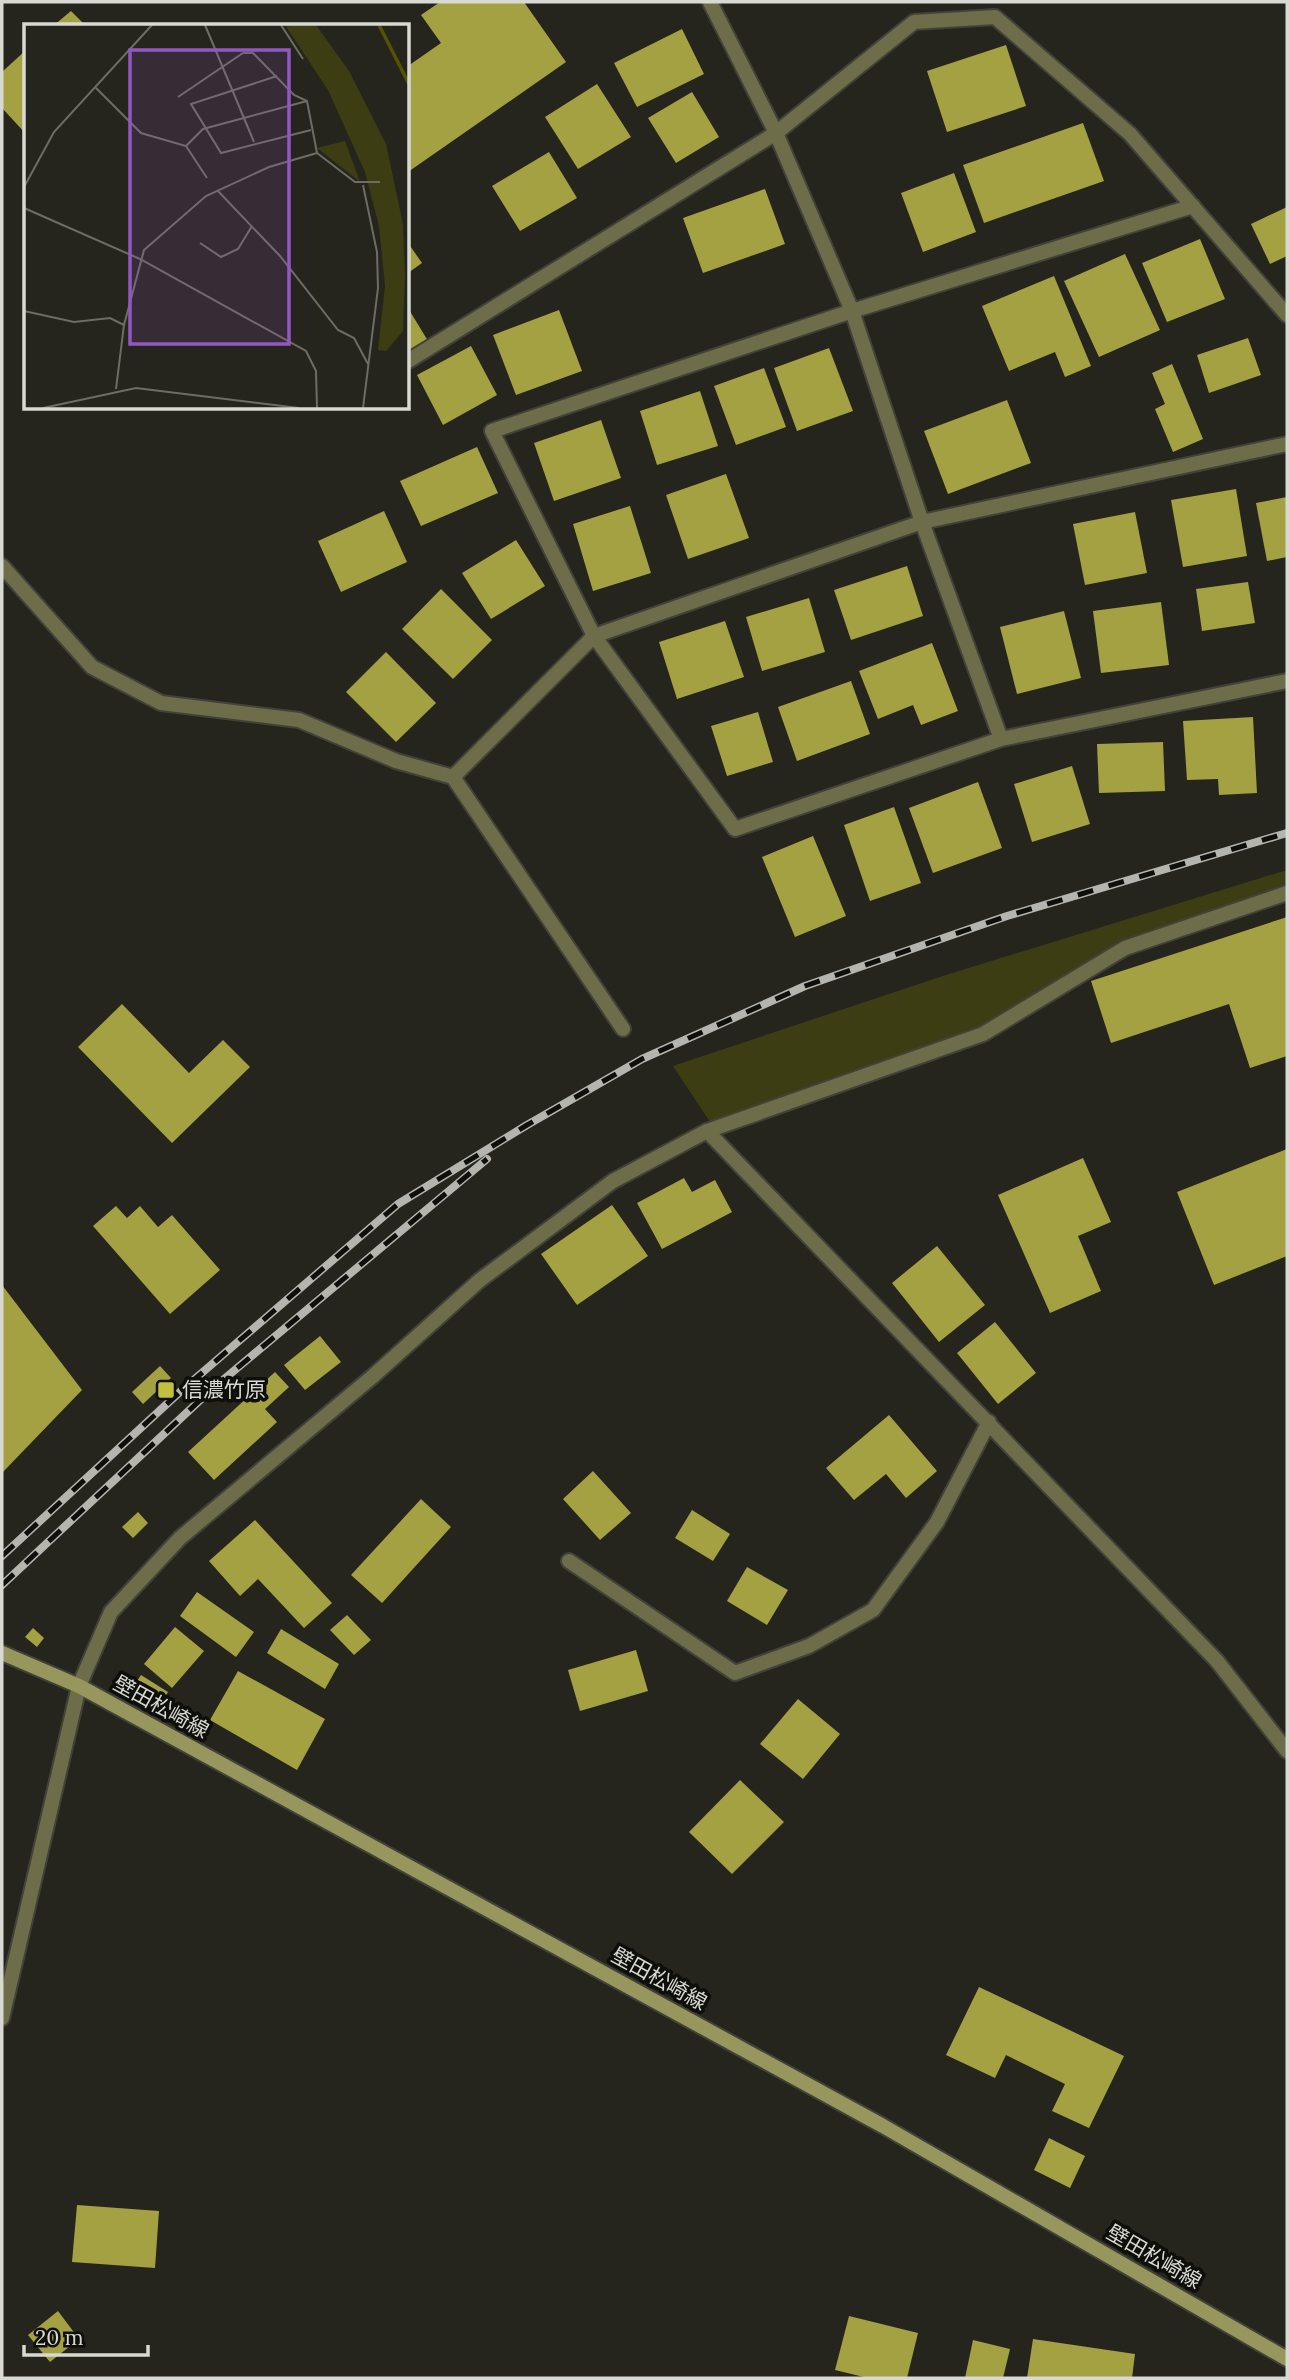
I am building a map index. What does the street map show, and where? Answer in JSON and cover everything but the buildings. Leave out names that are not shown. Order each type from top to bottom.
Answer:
[{"type":"main road","name":"壁田松崎線","points":[[2,1653],[79,1686],[883,2126],[1287,2358]]},
{"type":"street","points":[[710,2],[776,133],[852,311],[922,522],[1001,739]]},
{"type":"street","points":[[410,360],[776,133],[914,22],[995,17],[1130,134],[1287,315]]},
{"type":"street","points":[[1193,206],[852,311],[492,431],[594,636],[735,829],[1001,739],[1287,681]]},
{"type":"street","points":[[453,777],[594,636],[922,522],[1287,444]]},
{"type":"street","points":[[2,566],[92,667],[161,703],[299,720],[396,761],[453,777],[623,1029]]},
{"type":"street","points":[[2,2018],[79,1686],[111,1612],[180,1538],[372,1377],[480,1280],[613,1181],[707,1131],[984,1034],[1125,948],[1287,893]]},
{"type":"street","points":[[707,1131],[1217,1661],[1287,1751]]},
{"type":"street","points":[[569,1561],[735,1673],[809,1646],[873,1610],[937,1522],[989,1422]]},
{"type":"shaded area","points":[[1287,870],[1287,888],[1124,942],[980,1026],[868,1070],[712,1125],[673,1066],[946,975]]},
{"type":"railway","points":[[2,1556],[182,1390],[398,1204],[642,1059],[805,986],[1007,916],[1287,833]]},
{"type":"railway","points":[[2,1585],[211,1390],[487,1159]]},
{"type":"place","name":"信濃竹原","points":[[166,1390]]}]
